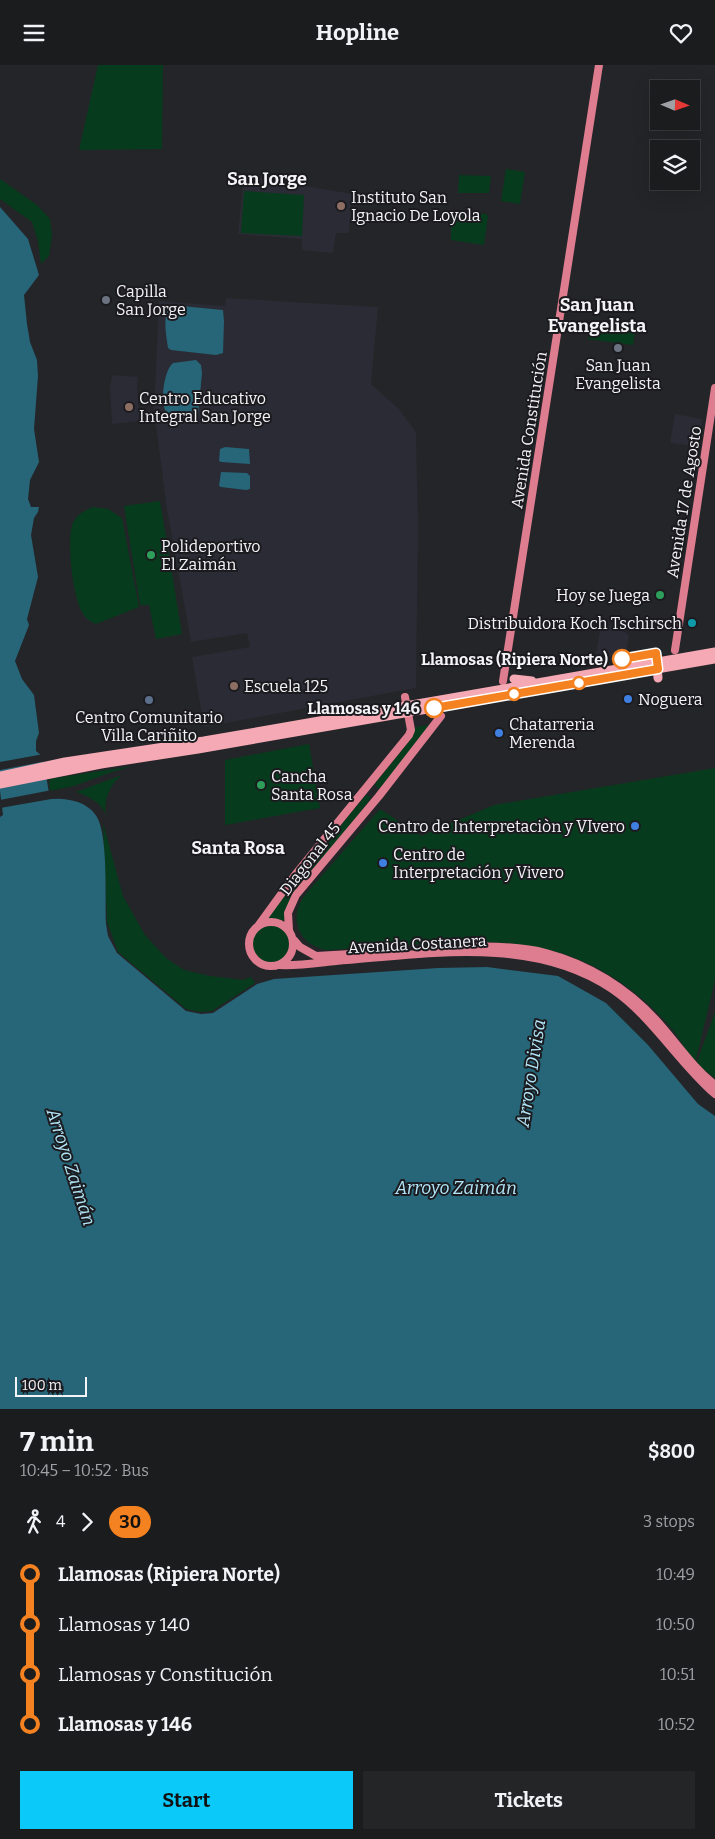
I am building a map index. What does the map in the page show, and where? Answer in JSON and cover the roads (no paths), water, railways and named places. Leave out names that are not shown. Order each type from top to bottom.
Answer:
[{"type":"main road","name":"Avenida Constitución","points":[[503,681],[599,65]]},
{"type":"main road","name":"Avenida 17 de Agosto","points":[[676,650],[715,388]]},
{"type":"main road","points":[[0,784],[49,771],[407,709],[542,683],[658,670],[715,652]]},
{"type":"main road","points":[[656,653],[658,670]]},
{"type":"main road","points":[[407,709],[658,670],[715,659]]},
{"type":"main road","points":[[514,679],[542,683]]},
{"type":"main road","name":"Diagonal 45","points":[[258,927],[295,875],[409,735],[407,709]]},
{"type":"main road","name":"Diagonal 45","points":[[289,930],[288,913],[296,895],[379,796],[441,716]]},
{"type":"main road","points":[[0,776],[49,771],[188,751],[205,745]]},
{"type":"main road","points":[[271,922],[284,925],[289,930],[294,940],[291,955],[279,965],[272,967],[264,966],[252,955],[250,938],[258,927],[271,922]]},
{"type":"main road","name":"Avenida Costanera","points":[[294,940],[310,954],[323,956],[467,947],[546,953],[594,972],[627,993],[656,1019],[693,1065],[715,1085]]},
{"type":"main road","name":"Avenida Costanera","points":[[279,965],[436,953],[484,953],[544,959],[570,967],[594,979],[612,989],[634,1006],[700,1081],[715,1094]]},
{"type":"water","name":"Arroyo Zaimán","points":[[0,207],[28,239],[39,275],[24,295],[30,342],[37,360],[38,376],[34,429],[39,462],[30,480],[28,499],[31,507],[39,507],[34,518],[31,535],[38,577],[27,619],[29,625],[15,661],[22,679],[34,695],[39,733],[36,741],[36,751],[43,757],[50,799],[70,800],[83,804],[98,819],[105,855],[106,924],[108,936],[117,953],[186,1011],[201,1014],[213,1013],[257,984],[274,979],[438,968],[487,967],[558,976],[606,1003],[648,1045],[698,1104],[715,1116],[715,1409],[0,1409],[0,817],[3,815],[0,791]]},
{"type":"water","points":[[171,305],[223,310],[223,353],[216,355],[171,350],[168,348],[166,314]]},
{"type":"water","points":[[196,360],[201,365],[202,373],[198,416],[173,417],[167,413],[163,402],[167,373],[173,363]]},
{"type":"water","points":[[225,447],[249,449],[250,464],[219,461],[220,449]]},
{"type":"water","points":[[221,472],[247,473],[250,476],[250,489],[219,486]]},
{"type":"place","name":"Instituto San Ignacio De Loyola","points":[[341,206]]},
{"type":"place","name":"Capilla San Jorge","points":[[106,300]]},
{"type":"place","name":"San Juan Evangelista","points":[[618,348]]},
{"type":"place","name":"Centro Educativo Integral San Jorge","points":[[129,407]]},
{"type":"place","name":"Polideportivo El Zaimán","points":[[151,555]]},
{"type":"place","name":"Hoy se Juega","points":[[660,595]]},
{"type":"place","name":"Distribuidora Koch Tschirsch","points":[[692,623]]},
{"type":"place","name":"Llamosas (Ripiera Norte)","points":[[622,659]]},
{"type":"place","name":"Escuela 125","points":[[234,686]]},
{"type":"place","name":"Noguera","points":[[628,699]]},
{"type":"place","name":"Centro Comunitario Villa Cariñito","points":[[149,700]]},
{"type":"place","name":"Llamosas y 146","points":[[434,708]]},
{"type":"place","name":"Chatarreria Merenda","points":[[499,733]]},
{"type":"place","name":"Cancha Santa Rosa","points":[[261,785]]},
{"type":"place","name":"Centro de Interpretaciòn y VIvero","points":[[635,826]]},
{"type":"place","name":"Centro de Interpretación y Vivero","points":[[383,863]]},
{"type":"district","name":"San Jorge","points":[[267,179]]},
{"type":"district","name":"San Juan Evangelista","points":[[597,316]]},
{"type":"district","name":"Santa Rosa","points":[[238,848]]},
{"type":"water label","name":"Arroyo Divisa","points":[[531,1073]]}]
